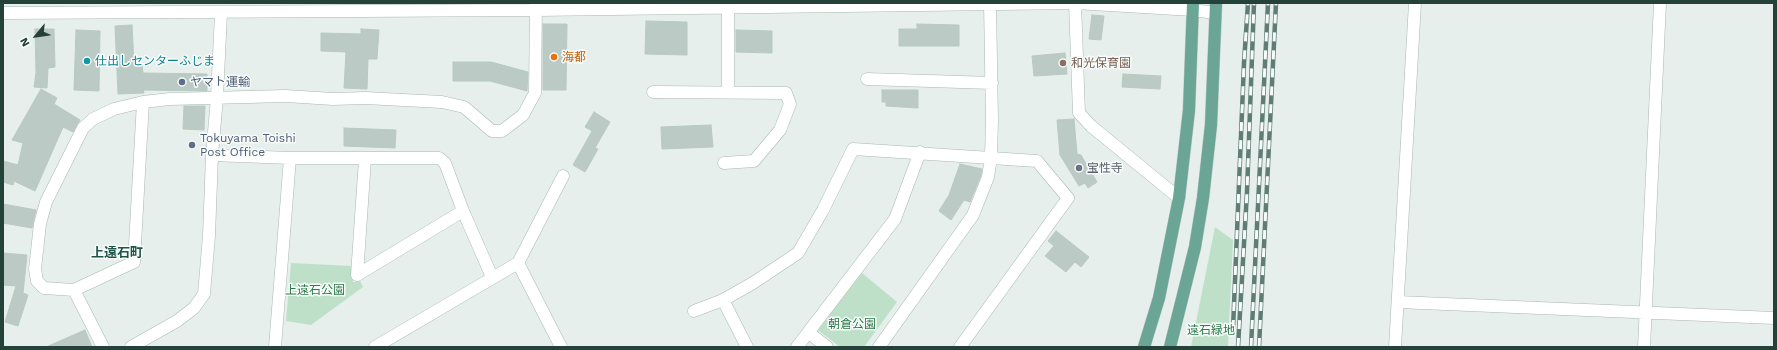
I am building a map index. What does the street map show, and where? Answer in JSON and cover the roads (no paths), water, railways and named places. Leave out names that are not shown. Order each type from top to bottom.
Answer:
[{"type":"main road","points":[[1144,347],[1159,298],[1179,198],[1189,110],[1193,6]]},
{"type":"main road","points":[[1170,347],[1195,247],[1203,198],[1211,125],[1216,8]]},
{"type":"street","points":[[1075,3],[1079,113],[1091,126],[1179,198]]},
{"type":"street","points":[[3,14],[220,13],[536,7],[728,8],[1075,3],[1216,8]]},
{"type":"street","points":[[1395,347],[1415,3]]},
{"type":"street","points":[[1644,347],[1660,3]]},
{"type":"street","points":[[880,347],[973,215],[988,177],[991,157],[992,83],[990,4]]},
{"type":"street","points":[[143,102],[134,262],[74,290],[44,288],[37,281],[35,269],[40,224],[46,202],[83,128],[93,119],[114,109],[143,102],[217,97],[286,96],[442,102],[464,107],[492,132],[502,131],[523,115],[535,93],[536,7]]},
{"type":"street","points":[[728,8],[728,92]]},
{"type":"street","points":[[131,347],[178,321],[194,308],[204,294],[217,97],[220,13]]},
{"type":"street","points":[[867,79],[992,83]]},
{"type":"street","points":[[653,92],[786,93],[790,104],[780,130],[754,162],[724,163]]},
{"type":"street","points":[[694,310],[723,300],[753,283],[798,253],[823,210],[853,148],[1037,161],[1068,198],[960,347]]},
{"type":"street","points":[[797,347],[895,219],[920,152]]},
{"type":"street","points":[[212,155],[365,159],[439,158],[445,163],[463,211],[492,277]]},
{"type":"street","points":[[275,347],[290,158]]},
{"type":"street","points":[[365,159],[357,275],[463,211]]},
{"type":"street","points":[[375,347],[518,263],[563,176]]},
{"type":"street","points":[[518,263],[561,347]]},
{"type":"street","points":[[74,290],[103,347]]},
{"type":"street","points":[[723,300],[747,347]]},
{"type":"street","points":[[1398,302],[1646,311],[1774,318]]},
{"type":"street","points":[[809,333],[827,347]]},
{"type":"railway","points":[[1233,329],[1244,63],[1248,3]]},
{"type":"railway","points":[[1238,347],[1247,192],[1254,3]]},
{"type":"railway","points":[[1251,347],[1268,3]]},
{"type":"railway","points":[[1259,347],[1276,3]]},
{"type":"place","name":"海都","points":[[554,57]]},
{"type":"place","name":"仕出しセンターふじま","points":[[87,61]]},
{"type":"place","name":"和光保育園","points":[[1063,63]]},
{"type":"place","name":"ヤマト運輸","points":[[182,82]]},
{"type":"place","name":"Tokuyama Toishi Post Office","points":[[192,145]]},
{"type":"place","name":"宝性寺","points":[[1079,168]]},
{"type":"district","name":"上遠石町","points":[[117,253]]},
{"type":"park label","name":"上遠石公園","points":[[315,290]]},
{"type":"park label","name":"朝倉公園","points":[[852,324]]},
{"type":"park label","name":"遠石緑地","points":[[1211,330]]}]
